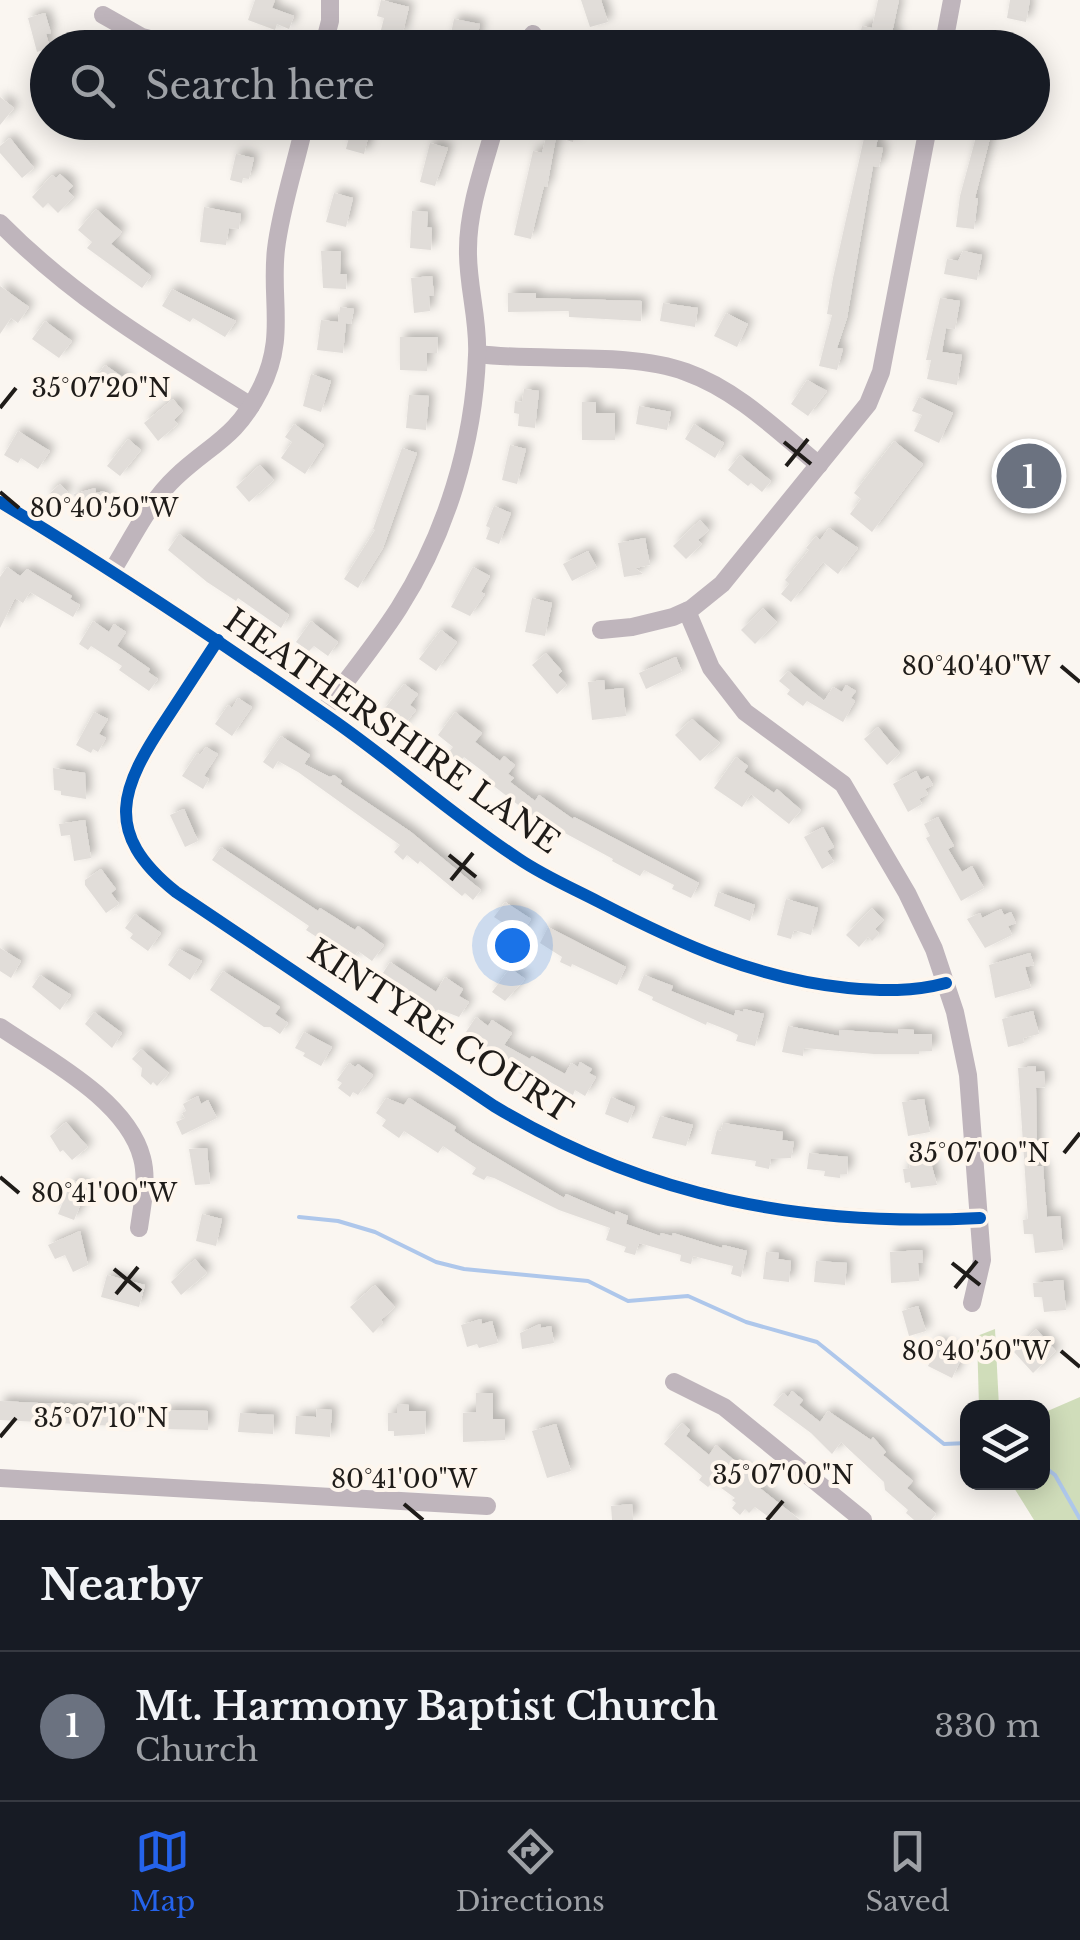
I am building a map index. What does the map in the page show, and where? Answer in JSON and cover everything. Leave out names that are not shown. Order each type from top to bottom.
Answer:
[{"type":"street","points":[[328,30],[330,0]]},
{"type":"street","points":[[946,30],[952,0]]},
{"type":"street","points":[[103,15],[124,30]]},
{"type":"street","points":[[112,571],[156,500],[177,476],[218,446],[251,406],[268,372],[278,315],[276,245],[302,140]]},
{"type":"street","points":[[322,713],[399,608],[429,552],[451,498],[478,354],[468,248],[492,140]]},
{"type":"street","points":[[600,630],[652,624],[687,611],[734,573],[868,404],[878,383],[925,140]]},
{"type":"street","points":[[0,222],[34,258],[113,320],[251,406]]},
{"type":"street","points":[[478,354],[641,363],[690,373],[744,403],[819,465]]},
{"type":"street","name":"HEATHERSHIRE LANE","points":[[1,506],[112,571],[218,640],[518,859],[705,954],[766,974],[823,985],[914,990],[946,983]]},
{"type":"street","points":[[687,611],[711,668],[737,704],[774,736],[829,771],[849,793],[921,920],[956,1012],[968,1075],[982,1260],[972,1303]]},
{"type":"street","name":"KINTYRE COURT","points":[[218,640],[138,762],[128,788],[127,818],[140,856],[176,892],[494,1106],[544,1134],[632,1174],[692,1193],[792,1214],[891,1222],[980,1218]]},
{"type":"street","points":[[0,1027],[82,1084],[125,1120],[142,1158],[139,1228]]},
{"type":"street","points":[[674,1382],[724,1407],[863,1520]]},
{"type":"street","points":[[0,1478],[487,1506]]},
{"type":"green space","points":[[995,1329],[999,1400],[979,1400],[977,1336]]},
{"type":"green space","points":[[1080,1397],[1080,1520],[1034,1520],[1015,1490],[1050,1490],[1050,1410]]},
{"type":"building","points":[[255,0],[275,0],[272,8],[294,16],[289,29],[277,24],[275,30],[248,20]]},
{"type":"building","points":[[381,0],[409,7],[403,30],[381,30],[384,18],[377,16]]},
{"type":"building","points":[[581,0],[601,0],[608,22],[590,27]]},
{"type":"building","points":[[878,0],[899,0],[893,30],[861,30],[862,26],[872,28]]},
{"type":"building","points":[[1010,0],[1030,0],[1026,22],[1007,18]]},
{"type":"building","points":[[45,13],[50,30],[31,30],[28,18]]},
{"type":"building","points":[[454,19],[480,24],[479,30],[452,30]]},
{"type":"building","points":[[0,97],[14,108],[0,125]]},
{"type":"building","points":[[10,138],[34,168],[22,178],[0,153],[0,146]]},
{"type":"building","points":[[348,140],[368,140],[364,154],[346,149]]},
{"type":"building","points":[[545,140],[555,140],[547,187],[544,186],[531,239],[514,235],[533,151],[542,153]]},
{"type":"building","points":[[864,140],[877,140],[876,147],[883,148],[879,167],[873,166],[847,318],[837,348],[843,349],[837,370],[819,366],[832,315],[827,314]]},
{"type":"building","points":[[975,140],[990,140],[975,198],[974,229],[956,227]]},
{"type":"building","points":[[430,143],[448,148],[435,186],[420,182]]},
{"type":"building","points":[[236,154],[254,158],[249,179],[243,178],[242,183],[230,180]]},
{"type":"building","points":[[60,174],[73,186],[68,191],[74,197],[58,213],[48,203],[43,208],[32,197],[52,175],[56,178]]},
{"type":"building","points":[[334,193],[353,198],[346,227],[326,222]]},
{"type":"building","points":[[204,207],[241,214],[239,229],[229,228],[226,245],[200,242]]},
{"type":"building","points":[[96,209],[122,232],[111,244],[151,276],[142,288],[87,248],[92,242],[78,230]]},
{"type":"building","points":[[412,211],[428,212],[431,250],[410,248]]},
{"type":"building","points":[[321,251],[341,251],[340,274],[347,274],[346,289],[323,288]]},
{"type":"building","points":[[963,251],[982,255],[977,280],[944,274],[947,259],[958,261]]},
{"type":"building","points":[[432,276],[434,295],[429,296],[430,311],[414,313],[411,278]]},
{"type":"building","points":[[0,286],[29,307],[18,323],[11,318],[0,334]]},
{"type":"building","points":[[172,289],[236,321],[225,337],[193,318],[190,322],[162,306]]},
{"type":"building","points":[[508,293],[536,293],[536,298],[642,301],[641,321],[569,317],[569,311],[508,312]]},
{"type":"building","points":[[940,298],[960,301],[955,329],[946,328],[942,352],[962,355],[957,385],[927,379],[931,360],[926,360]]},
{"type":"building","points":[[663,303],[698,308],[695,327],[660,321]]},
{"type":"building","points":[[340,307],[354,309],[351,324],[346,323],[343,353],[317,350],[321,320],[338,322]]},
{"type":"building","points":[[726,313],[748,324],[737,347],[714,336]]},
{"type":"building","points":[[45,321],[72,341],[59,358],[32,339]]},
{"type":"building","points":[[400,337],[438,337],[437,353],[427,353],[427,371],[400,370]]},
{"type":"building","points":[[105,365],[127,380],[117,394],[92,382]]},
{"type":"building","points":[[311,374],[331,381],[321,412],[303,406]]},
{"type":"building","points":[[807,380],[827,391],[808,416],[791,404]]},
{"type":"building","points":[[524,389],[539,391],[535,428],[518,426],[519,414],[514,413],[515,401],[522,402]]},
{"type":"building","points":[[409,395],[429,396],[426,430],[406,428]]},
{"type":"building","points":[[919,397],[953,413],[939,443],[914,431],[922,415],[912,411]]},
{"type":"building","points":[[173,399],[183,411],[174,420],[178,424],[158,441],[144,423]]},
{"type":"building","points":[[582,402],[596,402],[596,413],[615,413],[615,440],[582,440]]},
{"type":"building","points":[[639,406],[671,412],[667,430],[636,424]]},
{"type":"building","points":[[294,424],[324,445],[305,474],[281,458],[292,442],[285,437]]},
{"type":"building","points":[[694,424],[724,443],[715,458],[685,439]]},
{"type":"building","points":[[18,431],[50,451],[38,469],[21,458],[18,463],[4,455]]},
{"type":"building","points":[[128,439],[141,450],[120,476],[107,466]]},
{"type":"building","points":[[894,441],[923,464],[872,532],[850,514],[861,499],[854,493]]},
{"type":"building","points":[[510,445],[526,449],[517,484],[502,480]]},
{"type":"building","points":[[402,448],[417,453],[383,548],[358,588],[344,579],[375,530]]},
{"type":"building","points":[[740,455],[771,481],[762,492],[728,470]]},
{"type":"building","points":[[260,465],[274,480],[249,502],[236,487]]},
{"type":"building","points":[[60,484],[68,492],[55,504],[47,496]]},
{"type":"building","points":[[95,488],[96,493],[104,491],[107,504],[94,507],[95,512],[79,512],[74,494]]},
{"type":"building","points":[[494,506],[511,513],[499,544],[486,539],[490,528],[486,526]]},
{"type":"building","points":[[700,520],[709,530],[698,540],[702,544],[686,559],[673,546]]},
{"type":"building","points":[[829,528],[858,548],[838,574],[823,562],[791,602],[781,594],[789,584],[785,580],[816,536],[820,540]]},
{"type":"building","points":[[179,534],[289,615],[281,628],[207,582],[168,550]]},
{"type":"building","points":[[645,538],[650,565],[635,568],[643,574],[624,577],[618,543]]},
{"type":"building","points":[[588,551],[597,568],[572,581],[563,564]]},
{"type":"building","points":[[7,567],[20,576],[27,569],[72,596],[70,599],[80,605],[73,617],[30,592],[23,603],[15,598],[0,628],[0,577]]},
{"type":"building","points":[[473,567],[490,576],[481,592],[485,594],[470,616],[451,607]]},
{"type":"building","points":[[532,598],[552,603],[545,636],[525,632]]},
{"type":"building","points":[[763,608],[777,622],[755,644],[741,630]]},
{"type":"building","points":[[93,621],[109,632],[114,624],[126,632],[117,646],[158,679],[149,691],[119,670],[122,666],[91,646],[88,650],[79,644]]},
{"type":"building","points":[[311,621],[338,642],[328,656],[314,646],[309,651],[296,642]]},
{"type":"building","points":[[441,630],[457,642],[436,671],[419,659]]},
{"type":"building","points":[[546,653],[562,671],[558,675],[567,685],[557,694],[532,665]]},
{"type":"building","points":[[676,657],[682,672],[646,689],[639,673]]},
{"type":"building","points":[[788,671],[824,701],[833,687],[842,692],[846,685],[856,691],[843,722],[807,701],[803,706],[787,694],[790,690],[779,681]]},
{"type":"building","points":[[604,680],[605,690],[623,688],[626,716],[592,720],[588,682]]},
{"type":"building","points":[[404,684],[418,694],[410,705],[416,710],[402,728],[382,712]]},
{"type":"building","points":[[238,698],[252,707],[232,736],[215,724]]},
{"type":"building","points":[[94,712],[108,719],[99,734],[106,738],[98,752],[93,749],[91,753],[76,745]]},
{"type":"building","points":[[455,712],[482,733],[475,742],[500,761],[504,756],[515,765],[508,774],[514,778],[510,782],[535,801],[539,795],[573,819],[699,883],[691,898],[644,870],[640,876],[550,825],[548,828],[486,780],[489,776],[464,757],[460,762],[448,753],[453,747],[438,735]]},
{"type":"building","points":[[692,719],[720,743],[700,761],[675,735]]},
{"type":"building","points":[[878,727],[900,753],[887,765],[864,739]]},
{"type":"building","points":[[281,736],[310,755],[304,764],[330,777],[334,775],[342,781],[340,784],[411,832],[481,890],[473,900],[465,893],[462,896],[420,861],[418,864],[407,855],[403,860],[394,852],[400,845],[298,772],[278,761],[273,769],[263,762]]},
{"type":"building","points":[[206,747],[218,754],[204,776],[209,779],[203,789],[182,776],[197,753],[200,755]]},
{"type":"building","points":[[736,757],[748,766],[744,772],[774,793],[777,789],[801,810],[789,824],[751,794],[742,807],[714,788]]},
{"type":"building","points":[[53,768],[85,773],[86,799],[54,790]]},
{"type":"building","points":[[916,771],[921,780],[928,776],[933,785],[919,799],[922,804],[908,812],[893,784]]},
{"type":"building","points":[[184,809],[198,841],[185,847],[170,815]]},
{"type":"building","points":[[938,817],[954,846],[948,849],[962,872],[972,866],[984,888],[961,901],[926,838],[930,836],[924,824]]},
{"type":"building","points":[[85,820],[91,858],[74,861],[70,835],[61,836],[59,824]]},
{"type":"building","points":[[823,827],[834,847],[827,851],[834,862],[822,869],[804,837]]},
{"type":"building","points":[[221,847],[318,911],[320,908],[355,930],[358,926],[384,945],[372,961],[358,951],[352,960],[212,860]]},
{"type":"building","points":[[101,869],[116,889],[111,893],[119,904],[106,913],[85,885],[85,880]]},
{"type":"building","points":[[718,892],[755,905],[750,921],[714,906]]},
{"type":"building","points":[[786,899],[818,908],[811,935],[794,930],[791,939],[777,935]]},
{"type":"building","points":[[505,902],[531,919],[521,935],[494,917]]},
{"type":"building","points":[[872,908],[884,920],[875,929],[879,934],[872,941],[868,937],[859,947],[846,935]]},
{"type":"building","points":[[1001,909],[1004,915],[1011,912],[1016,923],[1008,926],[1012,935],[985,948],[967,919],[980,913],[982,918]]},
{"type":"building","points":[[135,914],[161,933],[148,951],[130,938],[133,934],[125,928]]},
{"type":"building","points":[[548,927],[626,967],[617,985],[560,962],[562,957],[540,943]]},
{"type":"building","points":[[0,948],[21,961],[11,978],[0,971]]},
{"type":"building","points":[[179,949],[202,961],[190,980],[168,965]]},
{"type":"building","points":[[1030,953],[1034,965],[1025,967],[1031,988],[995,998],[989,965]]},
{"type":"building","points":[[390,962],[436,992],[445,977],[463,989],[459,996],[469,1002],[459,1017],[441,1010],[436,1017],[425,1009],[427,1006],[381,976]]},
{"type":"building","points":[[510,968],[525,979],[505,1001],[492,992]]},
{"type":"building","points":[[223,971],[280,1007],[275,1014],[288,1023],[280,1034],[210,990]]},
{"type":"building","points":[[40,975],[71,995],[60,1010],[32,987]]},
{"type":"building","points":[[644,975],[673,986],[671,991],[734,1016],[736,1010],[744,1009],[764,1014],[755,1046],[736,1041],[738,1035],[730,1031],[707,1022],[706,1025],[652,1000],[653,997],[638,990]]},
{"type":"building","points":[[1033,1011],[1039,1034],[1008,1047],[1002,1019]]},
{"type":"building","points":[[94,1012],[122,1033],[112,1048],[85,1024]]},
{"type":"building","points":[[476,1017],[488,1026],[492,1020],[512,1033],[504,1045],[530,1059],[532,1056],[565,1074],[571,1063],[578,1067],[580,1062],[592,1069],[589,1073],[596,1077],[585,1096],[575,1090],[573,1095],[545,1079],[532,1080],[518,1073],[520,1070],[466,1032]]},
{"type":"building","points":[[788,1026],[839,1036],[840,1030],[898,1034],[898,1029],[914,1030],[914,1034],[932,1034],[932,1051],[874,1054],[804,1048],[803,1056],[782,1052]]},
{"type":"building","points":[[304,1032],[332,1047],[321,1066],[295,1048]]},
{"type":"building","points":[[141,1049],[169,1073],[157,1086],[141,1076],[142,1068],[132,1059]]},
{"type":"building","points":[[349,1063],[355,1067],[358,1064],[373,1075],[358,1095],[353,1092],[350,1097],[338,1088],[342,1083],[337,1080]]},
{"type":"building","points":[[1036,1066],[1036,1072],[1044,1071],[1045,1087],[1036,1088],[1037,1166],[1043,1166],[1047,1217],[1060,1216],[1063,1250],[1035,1253],[1033,1234],[1024,1234],[1023,1220],[1028,1219],[1018,1068]]},
{"type":"building","points":[[198,1096],[201,1104],[208,1100],[217,1118],[182,1135],[176,1122],[185,1118],[183,1104]]},
{"type":"building","points":[[611,1097],[635,1107],[628,1123],[605,1114]]},
{"type":"building","points":[[386,1098],[404,1105],[409,1098],[456,1127],[454,1131],[472,1143],[564,1198],[566,1194],[615,1215],[616,1211],[628,1216],[626,1224],[660,1236],[673,1233],[747,1251],[741,1277],[731,1274],[733,1266],[693,1256],[691,1264],[680,1261],[681,1255],[639,1243],[635,1255],[624,1252],[626,1247],[606,1240],[610,1228],[559,1210],[494,1178],[487,1176],[484,1180],[472,1174],[476,1168],[443,1146],[438,1153],[404,1131],[399,1138],[382,1126],[386,1120],[376,1113]]},
{"type":"building","points":[[924,1099],[930,1132],[908,1136],[902,1102]]},
{"type":"building","points":[[660,1116],[693,1125],[686,1146],[652,1138]]},
{"type":"building","points":[[66,1122],[88,1147],[72,1160],[63,1150],[60,1152],[50,1136]]},
{"type":"building","points":[[723,1123],[783,1132],[782,1140],[794,1142],[791,1158],[771,1159],[769,1169],[755,1166],[756,1161],[711,1154],[717,1130],[721,1131]]},
{"type":"building","points":[[207,1148],[210,1184],[195,1185],[189,1149]]},
{"type":"building","points":[[809,1153],[848,1157],[847,1174],[840,1174],[840,1178],[824,1176],[825,1171],[807,1169]]},
{"type":"building","points":[[930,1159],[937,1185],[911,1188],[910,1182],[905,1183],[903,1169],[910,1168],[909,1162]]},
{"type":"building","points":[[72,1180],[88,1187],[74,1220],[58,1214]]},
{"type":"building","points":[[202,1214],[222,1219],[216,1246],[196,1241]]},
{"type":"building","points":[[80,1231],[88,1265],[73,1272],[65,1255],[55,1259],[48,1245]]},
{"type":"building","points":[[922,1250],[919,1281],[891,1283],[890,1252]]},
{"type":"building","points":[[766,1252],[779,1253],[778,1259],[791,1261],[789,1282],[763,1279]]},
{"type":"building","points":[[195,1259],[207,1273],[181,1295],[171,1282]]},
{"type":"building","points":[[816,1261],[847,1263],[845,1285],[814,1282]]},
{"type":"building","points":[[107,1275],[145,1285],[139,1307],[101,1297]]},
{"type":"building","points":[[1063,1280],[1066,1310],[1044,1312],[1042,1297],[1034,1297],[1033,1283]]},
{"type":"building","points":[[375,1285],[395,1307],[373,1333],[350,1307]]},
{"type":"building","points":[[918,1306],[926,1331],[909,1336],[902,1311]]},
{"type":"building","points":[[481,1319],[482,1324],[492,1321],[498,1343],[467,1347],[461,1325]]},
{"type":"building","points":[[540,1324],[541,1328],[551,1326],[554,1343],[522,1349],[520,1333]]},
{"type":"building","points":[[1036,1329],[1056,1351],[1033,1373],[1014,1352]]},
{"type":"building","points":[[936,1340],[963,1355],[952,1378],[928,1366],[931,1360],[926,1357]]},
{"type":"building","points":[[792,1391],[803,1400],[799,1405],[820,1422],[828,1411],[871,1440],[873,1437],[886,1452],[883,1455],[913,1481],[907,1488],[936,1514],[931,1520],[914,1520],[885,1490],[884,1482],[841,1442],[832,1454],[773,1405],[783,1393],[788,1397]]},
{"type":"building","points":[[476,1393],[493,1393],[493,1419],[505,1419],[505,1440],[463,1442],[463,1413],[476,1412]]},
{"type":"building","points":[[0,1401],[134,1408],[133,1427],[0,1420]]},
{"type":"building","points":[[397,1404],[409,1405],[409,1411],[426,1411],[425,1434],[394,1436],[394,1431],[388,1431],[388,1413],[397,1413]]},
{"type":"building","points":[[317,1409],[332,1410],[330,1437],[295,1434],[296,1416],[316,1417]]},
{"type":"building","points":[[164,1410],[208,1411],[208,1430],[163,1429]]},
{"type":"building","points":[[240,1413],[274,1415],[273,1434],[238,1432]]},
{"type":"building","points":[[682,1423],[690,1430],[686,1436],[709,1455],[716,1445],[759,1481],[756,1485],[800,1520],[773,1520],[755,1507],[740,1515],[732,1508],[735,1498],[713,1482],[708,1487],[699,1480],[702,1476],[664,1444]]},
{"type":"building","points":[[556,1424],[571,1471],[547,1478],[532,1431]]},
{"type":"building","points":[[632,1504],[633,1520],[612,1520],[611,1506]]},
{"type":"waterway","points":[[299,1217],[338,1221],[375,1232],[436,1262],[464,1269],[588,1281],[628,1301],[688,1296],[746,1322],[817,1342],[944,1444],[960,1443]]},
{"type":"waterway","points":[[1050,1471],[1080,1519]]},
{"type":"cycle path","points":[[0,502],[249,662],[354,735],[495,842],[558,882],[689,945],[782,977],[873,990],[946,983]]},
{"type":"cycle path","points":[[218,640],[138,766],[126,808],[128,829],[136,849],[176,892],[494,1106],[610,1164],[728,1200],[789,1211],[915,1220],[980,1218]]},
{"type":"place","name":"Mt. Harmony Baptist Church","points":[[1029,476]]}]
